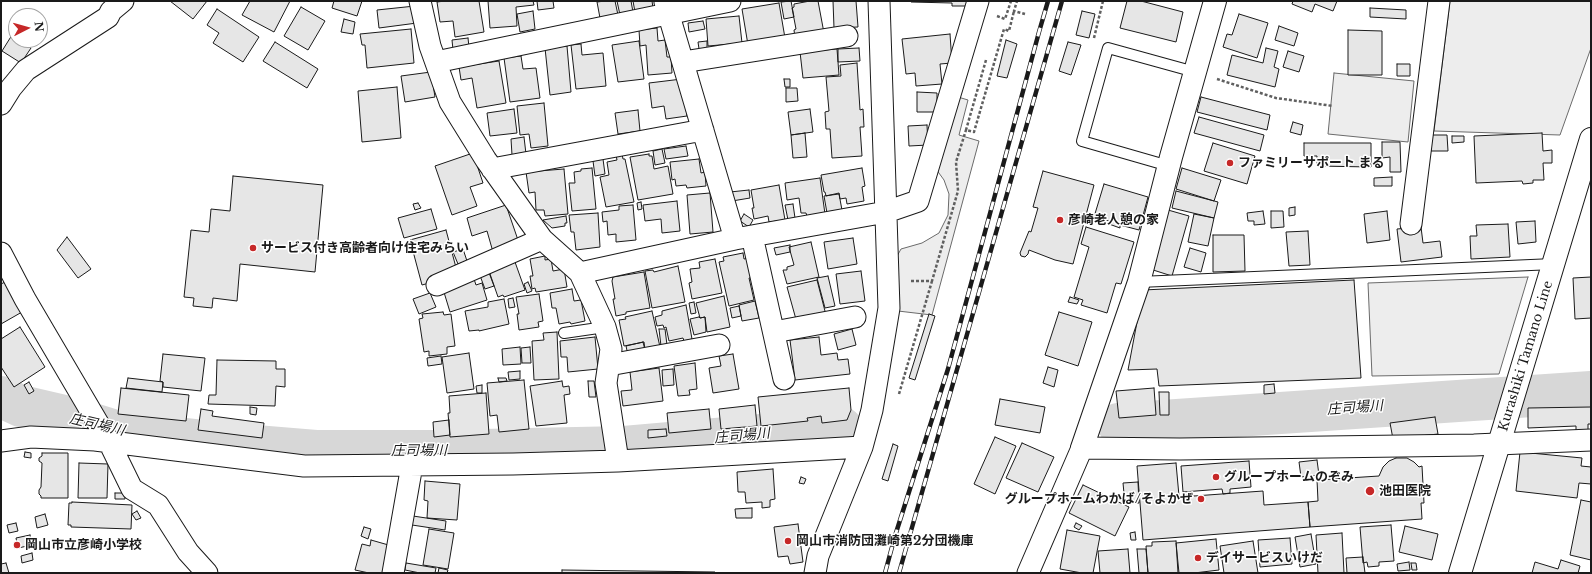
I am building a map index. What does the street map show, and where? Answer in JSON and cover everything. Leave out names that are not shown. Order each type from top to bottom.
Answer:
[{"type":"street","points":[[1,104],[11,88],[26,70],[108,17],[111,11],[124,1]]},
{"type":"street","points":[[420,1],[430,46],[450,102],[492,169],[542,239],[580,272],[605,327],[611,349],[606,383],[618,461]]},
{"type":"street","points":[[436,62],[667,7],[730,1]]},
{"type":"street","points":[[815,573],[818,556],[862,447],[872,410],[889,308],[879,1]]},
{"type":"street","points":[[580,272],[744,237],[886,212],[918,201],[978,1]]},
{"type":"street","points":[[1028,573],[1082,448],[1139,282],[1169,166],[1215,1]]},
{"type":"street","points":[[1411,224],[1439,1]]},
{"type":"street","points":[[667,7],[703,130],[744,237],[774,332],[784,379]]},
{"type":"street","points":[[683,62],[846,36]]},
{"type":"street","points":[[492,169],[703,130]]},
{"type":"street","name":"Kurashiki Tamano Line","points":[[1460,573],[1591,138]]},
{"type":"street","points":[[437,285],[542,239]]},
{"type":"street","points":[[1,253],[25,299],[109,442],[132,490],[158,505],[188,552],[207,573]]},
{"type":"street","points":[[774,332],[855,317]]},
{"type":"street","points":[[609,365],[719,345]]},
{"type":"street","points":[[1,440],[31,437],[95,440],[304,466],[618,461],[862,447]]},
{"type":"street","points":[[1082,448],[1180,449],[1499,445],[1591,440]]},
{"type":"street","points":[[393,573],[412,465]]},
{"type":"lane","points":[[1169,166],[1082,142],[1108,48],[1195,72]]},
{"type":"lane","points":[[1139,282],[1554,264]]},
{"type":"lane","points":[[564,333],[605,327]]},
{"type":"path","points":[[996,24],[998,16],[1006,19],[1011,1]]},
{"type":"path","points":[[966,130],[974,132],[1004,29],[1009,30],[1017,2],[1016,1]]},
{"type":"path","points":[[1098,18],[1103,1]]},
{"type":"path","points":[[1014,11],[1025,14]]},
{"type":"path","points":[[888,282],[932,281],[958,191],[956,162],[987,54]]},
{"type":"path","points":[[1195,72],[1276,98],[1333,106]]},
{"type":"shaded area","points":[[1450,1],[1591,1],[1591,48],[1560,135],[1434,131]]},
{"type":"shaded area","points":[[1334,73],[1414,81],[1408,142],[1328,134]]},
{"type":"shaded area","points":[[958,97],[968,100],[959,135],[979,141],[932,315],[898,311],[896,258],[901,249],[922,243],[939,233],[948,215],[949,194],[944,180],[936,169]]},
{"type":"shaded area","points":[[1528,277],[1499,374],[1372,376],[1368,283]]},
{"type":"building","points":[[170,1],[207,1],[193,19]]},
{"type":"building","points":[[250,1],[290,1],[274,32],[242,15]]},
{"type":"building","points":[[334,1],[362,1],[357,16],[332,8]]},
{"type":"building","points":[[479,1],[484,32],[455,37],[453,21],[440,22],[437,2]]},
{"type":"building","points":[[488,1],[533,1],[534,5],[516,7],[517,26],[490,28]]},
{"type":"building","points":[[537,1],[553,1],[554,8],[538,10]]},
{"type":"building","points":[[615,1],[618,15],[600,18],[597,2]]},
{"type":"building","points":[[617,1],[631,1],[633,12],[620,15]]},
{"type":"building","points":[[633,1],[652,1],[653,8],[635,12]]},
{"type":"building","points":[[791,1],[794,17],[784,19],[781,2]]},
{"type":"building","points":[[818,1],[824,33],[795,38],[794,30],[796,29],[792,8],[794,7],[794,4]]},
{"type":"building","points":[[833,1],[856,1],[858,27],[834,28]]},
{"type":"building","points":[[911,1],[967,1],[967,6],[952,6],[952,3]]},
{"type":"building","points":[[1127,1],[1141,1],[1183,12],[1176,42],[1120,28]]},
{"type":"building","points":[[1293,1],[1337,1],[1333,11],[1315,4],[1312,12],[1292,4]]},
{"type":"building","points":[[779,3],[785,38],[748,45],[742,9]]},
{"type":"building","points":[[415,6],[417,23],[379,28],[377,10]]},
{"type":"building","points":[[301,7],[325,21],[308,50],[284,36]]},
{"type":"building","points":[[1370,8],[1406,10],[1406,19],[1370,17]]},
{"type":"building","points":[[217,9],[259,37],[243,62],[213,43],[219,33],[207,25]]},
{"type":"building","points":[[533,11],[535,29],[520,32],[517,14]]},
{"type":"building","points":[[1082,11],[1095,14],[1089,38],[1076,35]]},
{"type":"building","points":[[1239,14],[1268,23],[1257,58],[1223,47],[1227,34],[1232,35]]},
{"type":"building","points":[[739,16],[742,43],[708,46],[706,19]]},
{"type":"building","points":[[344,19],[355,22],[353,34],[341,32]]},
{"type":"building","points":[[703,21],[705,29],[689,32],[688,23]]},
{"type":"building","points":[[1279,26],[1298,33],[1294,46],[1275,40]]},
{"type":"building","points":[[657,28],[658,41],[665,40],[667,57],[671,57],[672,73],[648,75],[646,45],[640,46],[639,30]]},
{"type":"building","points":[[411,29],[414,63],[367,68],[365,45],[362,45],[360,34]]},
{"type":"building","points":[[1348,30],[1382,31],[1382,75],[1348,75]]},
{"type":"building","points":[[950,34],[952,63],[940,64],[942,84],[916,86],[915,73],[906,74],[902,39]]},
{"type":"building","points":[[468,38],[469,47],[453,50],[452,40]]},
{"type":"building","points":[[1006,40],[1017,44],[1007,78],[997,76]]},
{"type":"building","points":[[8,41],[8,48],[31,48],[21,63],[2,51]]},
{"type":"building","points":[[639,41],[644,79],[618,82],[612,45]]},
{"type":"building","points":[[707,41],[707,48],[699,49],[698,42]]},
{"type":"building","points":[[275,42],[318,69],[307,88],[263,61]]},
{"type":"building","points":[[1068,42],[1081,45],[1071,75],[1059,71]]},
{"type":"building","points":[[581,44],[582,55],[603,53],[606,86],[576,89],[571,45]]},
{"type":"building","points":[[567,46],[571,92],[550,95],[545,48]]},
{"type":"building","points":[[859,48],[860,61],[838,62],[838,49]]},
{"type":"building","points":[[1266,48],[1278,51],[1274,67],[1279,69],[1275,87],[1227,75],[1232,55],[1263,63]]},
{"type":"building","points":[[837,49],[839,75],[803,78],[800,52]]},
{"type":"building","points":[[1288,51],[1304,56],[1299,72],[1283,67]]},
{"type":"building","points":[[521,56],[523,69],[536,68],[540,98],[510,102],[504,58]]},
{"type":"building","points":[[499,61],[506,103],[477,108],[472,78],[461,80],[459,67]]},
{"type":"building","points":[[857,63],[860,110],[863,109],[864,127],[860,127],[862,156],[832,158],[830,129],[826,129],[825,112],[829,111],[826,77],[841,76],[840,65]]},
{"type":"building","points":[[1397,64],[1410,64],[1410,76],[1397,76]]},
{"type":"building","points":[[431,72],[435,97],[405,102],[401,76]]},
{"type":"building","points":[[682,79],[687,116],[666,119],[664,106],[652,108],[649,83]]},
{"type":"building","points":[[784,79],[790,79],[790,87],[785,87]]},
{"type":"building","points":[[397,87],[401,138],[362,142],[358,91]]},
{"type":"building","points":[[786,88],[797,88],[798,101],[786,102]]},
{"type":"building","points":[[917,92],[937,93],[937,112],[917,112]]},
{"type":"building","points":[[1201,97],[1270,115],[1267,130],[1197,112]]},
{"type":"building","points":[[544,103],[548,146],[531,148],[529,134],[520,135],[517,106]]},
{"type":"building","points":[[514,109],[517,133],[490,136],[487,113]]},
{"type":"building","points":[[810,109],[813,132],[791,135],[788,112]]},
{"type":"building","points":[[638,110],[640,131],[618,134],[615,113]]},
{"type":"building","points":[[1199,117],[1264,135],[1260,151],[1194,133]]},
{"type":"building","points":[[1293,122],[1303,125],[1301,135],[1290,132]]},
{"type":"building","points":[[927,125],[928,145],[909,146],[908,126]]},
{"type":"building","points":[[805,133],[807,157],[793,158],[791,135]]},
{"type":"building","points":[[1542,133],[1543,151],[1552,150],[1552,163],[1543,163],[1544,180],[1533,180],[1533,183],[1523,184],[1522,181],[1476,183],[1474,136]]},
{"type":"building","points":[[1431,135],[1447,135],[1448,151],[1431,151]]},
{"type":"building","points":[[1452,136],[1464,136],[1464,142],[1452,143]]},
{"type":"building","points":[[524,137],[526,154],[512,155],[511,139]]},
{"type":"building","points":[[1382,142],[1400,142],[1401,172],[1390,172],[1390,157],[1382,158]]},
{"type":"building","name":"ファミリーサポート まる","points":[[1213,143],[1255,156],[1247,184],[1204,171]]},
{"type":"building","points":[[1304,143],[1371,143],[1371,167],[1317,166],[1317,156],[1304,156]]},
{"type":"building","points":[[686,146],[688,156],[666,159],[664,149]]},
{"type":"building","points":[[662,149],[665,163],[655,165],[653,151]]},
{"type":"building","points":[[473,153],[483,183],[470,187],[477,206],[452,215],[435,166]]},
{"type":"building","points":[[622,154],[623,159],[625,159],[634,202],[606,207],[600,177],[609,175],[607,162],[617,160],[616,155]]},
{"type":"building","points":[[649,154],[649,156],[652,156],[654,169],[668,166],[673,194],[638,200],[630,157]]},
{"type":"building","points":[[603,159],[605,174],[595,176],[593,161]]},
{"type":"building","points":[[699,159],[701,173],[705,172],[706,186],[687,188],[686,185],[676,186],[675,179],[672,180],[670,162]]},
{"type":"building","points":[[592,168],[596,209],[572,211],[569,183],[575,183],[574,172],[581,171],[581,169]]},
{"type":"building","points":[[862,168],[865,186],[862,187],[864,201],[847,204],[846,198],[840,199],[839,193],[826,196],[821,175]]},
{"type":"building","points":[[1182,168],[1221,180],[1214,201],[1176,189]]},
{"type":"building","points":[[564,169],[568,214],[545,216],[544,210],[536,210],[535,192],[529,193],[526,172]]},
{"type":"building","name":"彦崎老人憩の家","points":[[1043,171],[1094,185],[1073,264],[1055,260],[1029,250],[1025,257],[1021,256],[1020,253],[1029,231],[1031,232],[1038,208],[1033,207]]},
{"type":"building","name":"サービス付き高齢者向け住宅みらい","points":[[233,176],[323,185],[315,272],[240,264],[237,301],[213,298],[212,308],[193,306],[194,298],[184,297],[191,230],[209,232],[211,209],[230,211]]},
{"type":"building","points":[[1392,177],[1392,186],[1374,186],[1374,178]]},
{"type":"building","points":[[820,178],[825,214],[807,216],[806,213],[801,213],[799,198],[787,200],[785,183]]},
{"type":"building","points":[[1104,184],[1148,197],[1139,230],[1120,225],[1120,228],[1109,224],[1109,221],[1094,217]]},
{"type":"building","points":[[779,185],[785,220],[769,222],[768,216],[754,219],[751,190]]},
{"type":"building","points":[[749,190],[750,198],[732,201],[730,192]]},
{"type":"building","points":[[1176,191],[1218,202],[1214,218],[1172,208]]},
{"type":"building","points":[[710,193],[713,232],[690,234],[687,195]]},
{"type":"building","points":[[839,194],[842,210],[827,213],[824,196]]},
{"type":"building","points":[[677,201],[680,231],[662,233],[661,219],[645,221],[643,205]]},
{"type":"building","points":[[641,202],[642,209],[638,210],[637,203]]},
{"type":"building","points":[[418,203],[421,208],[415,210],[413,204]]},
{"type":"building","points":[[793,204],[795,218],[788,220],[785,205]]},
{"type":"building","points":[[506,205],[519,243],[493,252],[487,231],[472,236],[467,218]]},
{"type":"building","points":[[633,205],[636,240],[616,242],[616,234],[608,235],[607,221],[603,222],[602,212],[619,210],[619,206]]},
{"type":"building","points":[[1295,207],[1295,215],[1289,216],[1289,208]]},
{"type":"building","points":[[431,209],[437,229],[404,238],[398,218]]},
{"type":"building","points":[[1168,210],[1189,216],[1172,276],[1150,269]]},
{"type":"building","points":[[1263,211],[1265,224],[1254,225],[1254,221],[1248,221],[1247,213]]},
{"type":"building","points":[[1271,211],[1283,211],[1284,227],[1271,228]]},
{"type":"building","points":[[1387,211],[1390,240],[1367,243],[1364,214]]},
{"type":"building","points":[[598,213],[600,247],[576,250],[574,232],[571,232],[569,215]]},
{"type":"building","points":[[744,214],[753,220],[749,227],[740,221]]},
{"type":"building","points":[[1194,214],[1214,218],[1208,246],[1188,242]]},
{"type":"building","points":[[566,216],[567,223],[565,223],[565,226],[552,228],[543,220]]},
{"type":"building","points":[[1535,221],[1536,242],[1518,244],[1516,222]]},
{"type":"building","points":[[1508,224],[1510,257],[1471,259],[1470,236],[1477,236],[1476,225]]},
{"type":"building","points":[[1086,227],[1134,242],[1121,284],[1116,283],[1107,313],[1081,305],[1083,300],[1074,297],[1089,247],[1081,244]]},
{"type":"building","points":[[1421,227],[1423,243],[1440,241],[1442,257],[1401,262],[1397,229]]},
{"type":"building","points":[[446,230],[458,275],[422,285],[410,240]]},
{"type":"building","points":[[1308,231],[1310,265],[1289,266],[1286,232]]},
{"type":"building","points":[[1213,235],[1244,235],[1245,271],[1213,272]]},
{"type":"building","points":[[67,237],[91,269],[78,278],[57,250]]},
{"type":"building","points":[[853,238],[857,264],[828,269],[824,242]]},
{"type":"building","points":[[811,242],[819,277],[787,284],[783,270],[787,270],[787,267],[794,265],[789,247]]},
{"type":"building","points":[[790,245],[790,252],[776,255],[774,248]]},
{"type":"building","points":[[1190,248],[1206,253],[1201,272],[1184,267]]},
{"type":"building","points":[[463,249],[467,261],[458,264],[453,252]]},
{"type":"building","points":[[743,253],[744,259],[749,258],[754,277],[749,278],[754,300],[729,306],[719,262],[724,261],[723,257]]},
{"type":"building","points":[[545,256],[545,260],[551,259],[553,271],[564,269],[567,287],[536,292],[535,288],[532,289],[530,276],[533,276],[530,259]]},
{"type":"building","points":[[715,259],[722,293],[692,299],[689,283],[692,282],[690,269],[700,268],[699,262]]},
{"type":"building","points":[[515,262],[525,290],[504,297],[503,295],[498,297],[489,271]]},
{"type":"building","points":[[678,266],[685,302],[652,308],[645,271],[653,270],[654,272]]},
{"type":"building","points":[[488,270],[494,286],[485,289],[479,273]]},
{"type":"building","points":[[861,271],[865,301],[840,304],[836,274]]},
{"type":"building","points":[[644,272],[650,308],[626,312],[626,314],[616,316],[613,299],[615,299],[612,281],[613,277]]},
{"type":"building","points":[[473,276],[476,285],[482,283],[487,300],[450,312],[443,289]]},
{"type":"building","points":[[828,276],[835,306],[825,308],[817,278]]},
{"type":"building","points":[[1591,277],[1591,318],[1575,319],[1573,278]]},
{"type":"building","points":[[817,280],[826,315],[797,323],[787,287]]},
{"type":"building","points":[[1354,280],[1361,378],[1159,386],[1157,369],[1128,370],[1143,290]]},
{"type":"building","points":[[5,282],[22,312],[1,324],[1,284]]},
{"type":"building","points":[[528,282],[532,291],[527,293],[524,284]]},
{"type":"building","points":[[572,289],[574,301],[581,300],[585,321],[571,324],[570,322],[559,324],[556,308],[552,308],[550,293]]},
{"type":"building","points":[[430,293],[436,307],[419,314],[413,299]]},
{"type":"building","points":[[539,294],[543,321],[538,322],[539,327],[519,330],[517,314],[519,314],[516,297]]},
{"type":"building","points":[[724,296],[730,327],[707,332],[705,317],[700,318],[696,303]]},
{"type":"building","points":[[1070,297],[1079,300],[1077,304],[1068,302]]},
{"type":"building","points":[[513,298],[515,307],[509,308],[508,299]]},
{"type":"building","points":[[504,299],[509,324],[479,331],[469,331],[465,311],[488,307],[488,302]]},
{"type":"building","points":[[755,301],[759,318],[742,321],[739,305]]},
{"type":"building","points":[[694,302],[696,313],[691,314],[689,303]]},
{"type":"building","points":[[686,305],[692,339],[684,341],[683,338],[669,341],[666,327],[664,328],[663,325],[657,326],[655,317],[662,315],[662,311]]},
{"type":"building","points":[[739,306],[741,316],[732,318],[730,308]]},
{"type":"building","points":[[652,311],[660,347],[645,350],[644,342],[624,346],[619,320],[626,319],[625,317]]},
{"type":"building","points":[[443,312],[444,315],[451,314],[455,346],[447,347],[447,354],[429,356],[429,351],[424,352],[419,319],[423,318],[422,314]]},
{"type":"building","points":[[1059,312],[1092,322],[1078,366],[1045,355]]},
{"type":"building","points":[[929,314],[935,316],[915,380],[909,378]]},
{"type":"building","points":[[705,317],[706,332],[694,335],[690,319]]},
{"type":"building","points":[[20,327],[45,367],[14,387],[1,367],[1,339]]},
{"type":"building","points":[[659,329],[665,329],[667,345],[661,346]]},
{"type":"building","points":[[852,329],[856,345],[838,350],[834,334]]},
{"type":"building","points":[[557,332],[559,379],[534,380],[532,341],[544,340],[543,333]]},
{"type":"building","points":[[595,337],[598,369],[568,372],[567,357],[561,357],[560,341]]},
{"type":"building","points":[[819,337],[821,355],[837,353],[838,360],[848,359],[850,374],[795,380],[790,340]]},
{"type":"building","points":[[643,342],[645,350],[628,355],[626,346]]},
{"type":"building","points":[[520,347],[521,364],[503,365],[502,349]]},
{"type":"building","points":[[530,347],[531,363],[522,363],[521,348]]},
{"type":"building","points":[[469,353],[474,389],[447,393],[442,357]]},
{"type":"building","points":[[163,354],[205,358],[201,391],[163,387],[163,382],[160,381]]},
{"type":"building","points":[[733,354],[739,389],[713,393],[709,368],[721,366],[719,356]]},
{"type":"building","points":[[441,356],[442,364],[428,366],[427,358]]},
{"type":"building","points":[[217,360],[276,361],[276,369],[285,369],[285,387],[276,386],[275,406],[208,404],[209,395],[216,395]]},
{"type":"building","points":[[695,363],[697,389],[689,390],[690,395],[678,396],[674,366]]},
{"type":"building","points":[[1048,367],[1058,370],[1054,387],[1043,383]]},
{"type":"building","points":[[659,368],[663,401],[623,406],[621,391],[632,390],[630,372]]},
{"type":"building","points":[[673,369],[674,385],[663,386],[662,370]]},
{"type":"building","points":[[520,371],[520,379],[509,380],[508,372]]},
{"type":"building","points":[[128,378],[163,382],[162,392],[126,388]]},
{"type":"building","points":[[498,378],[506,378],[507,381],[499,382]]},
{"type":"building","points":[[524,380],[529,429],[499,432],[497,415],[490,416],[487,383]]},
{"type":"building","points":[[562,381],[563,387],[569,386],[570,394],[564,395],[567,423],[536,426],[530,386]]},
{"type":"building","points":[[588,381],[594,381],[596,397],[589,397]]},
{"type":"building","points":[[29,382],[34,391],[29,394],[24,385]]},
{"type":"building","points":[[1274,384],[1275,393],[1264,394],[1264,385]]},
{"type":"building","points":[[482,385],[482,393],[477,393],[476,386]]},
{"type":"building","points":[[121,388],[189,395],[186,421],[118,414]]},
{"type":"building","points":[[849,388],[851,410],[847,420],[822,423],[821,416],[807,418],[808,421],[761,426],[758,397]]},
{"type":"building","points":[[1154,388],[1156,415],[1119,418],[1116,391]]},
{"type":"building","points":[[1159,392],[1169,392],[1169,415],[1160,415]]},
{"type":"building","points":[[486,393],[489,434],[450,437],[448,413],[450,413],[449,396]]},
{"type":"building","points":[[1000,399],[1045,407],[1040,433],[995,425]]},
{"type":"building","points":[[755,405],[757,426],[721,429],[719,409]]},
{"type":"building","points":[[250,407],[257,408],[256,415],[250,414]]},
{"type":"building","points":[[1591,407],[1591,424],[1588,424],[1588,431],[1576,432],[1576,426],[1528,428],[1528,408]]},
{"type":"building","points":[[201,409],[213,411],[212,416],[264,423],[262,438],[198,430]]},
{"type":"building","points":[[709,409],[711,429],[669,433],[667,413]]},
{"type":"building","points":[[1435,417],[1438,434],[1393,439],[1390,423]]},
{"type":"building","points":[[449,420],[450,435],[434,437],[433,422]]},
{"type":"building","points":[[666,429],[667,436],[648,438],[648,430]]},
{"type":"building","points":[[995,437],[1016,446],[995,494],[974,484]]},
{"type":"building","points":[[1022,443],[1054,457],[1038,492],[1006,478]]},
{"type":"building","points":[[893,444],[898,446],[888,481],[882,479]]},
{"type":"building","points":[[25,452],[31,453],[31,458],[24,457]]},
{"type":"building","points":[[1520,452],[1582,458],[1581,466],[1591,467],[1591,484],[1579,483],[1577,498],[1516,491]]},
{"type":"building","points":[[42,453],[68,453],[68,498],[41,498],[39,490],[41,487],[42,463],[39,461],[39,458],[42,456]]},
{"type":"building","name":"池田医院","points":[[1396,458],[1407,458],[1419,467],[1422,466],[1424,503],[1421,503],[1422,519],[1310,527],[1308,502],[1318,501],[1317,480],[1379,476],[1383,467],[1389,461]]},
{"type":"building","points":[[1317,460],[1319,475],[1301,477],[1299,462]]},
{"type":"building","name":"グループホームのぞみ","points":[[1249,461],[1251,487],[1230,489],[1230,493],[1223,494],[1222,489],[1183,492],[1181,466]]},
{"type":"building","points":[[79,463],[108,464],[107,498],[78,498]]},
{"type":"building","name":"グループホームわかば/そよかぜ","points":[[1176,463],[1179,496],[1263,491],[1264,505],[1308,502],[1310,527],[1143,540],[1137,466]]},
{"type":"building","points":[[773,469],[775,499],[770,500],[770,507],[762,508],[762,502],[746,503],[745,492],[738,492],[737,472]]},
{"type":"building","points":[[801,477],[806,479],[804,484],[799,483]]},
{"type":"building","points":[[425,481],[460,484],[457,520],[427,518],[428,501],[424,500]]},
{"type":"building","points":[[1138,482],[1139,503],[1125,504],[1123,483]]},
{"type":"building","points":[[1083,485],[1129,507],[1115,536],[1069,513]]},
{"type":"building","points":[[115,493],[125,493],[125,499],[115,499]]},
{"type":"building","points":[[1581,500],[1591,502],[1591,560],[1570,555]]},
{"type":"building","points":[[69,503],[132,505],[131,529],[71,527],[71,525],[68,525]]},
{"type":"building","points":[[752,508],[752,518],[736,518],[735,509]]},
{"type":"building","points":[[137,511],[141,518],[136,520],[132,514]]},
{"type":"building","points":[[45,514],[48,525],[37,528],[35,517]]},
{"type":"building","points":[[413,516],[446,521],[445,530],[412,525]]},
{"type":"building","points":[[16,523],[18,531],[9,533],[7,525]]},
{"type":"building","points":[[1076,523],[1082,526],[1079,530],[1074,527]]},
{"type":"building","name":"岡山市消防団灘崎第2分団機庫","points":[[798,524],[803,562],[790,564],[788,556],[778,557],[774,527]]},
{"type":"building","points":[[1391,525],[1394,561],[1379,562],[1379,566],[1368,567],[1367,562],[1363,563],[1360,527]]},
{"type":"building","points":[[1405,526],[1438,534],[1432,560],[1399,552]]},
{"type":"building","points":[[364,527],[371,529],[368,539],[361,536]]},
{"type":"building","points":[[429,529],[454,533],[448,569],[423,565]]},
{"type":"building","points":[[1067,530],[1100,536],[1093,573],[1082,573],[1060,569]]},
{"type":"building","points":[[1135,532],[1136,540],[1131,540],[1130,533]]},
{"type":"building","points":[[1342,533],[1344,573],[1318,573],[1316,535]]},
{"type":"building","points":[[1311,534],[1316,564],[1300,567],[1295,537]]},
{"type":"building","points":[[30,535],[32,545],[18,548],[16,538]]},
{"type":"building","points":[[1290,538],[1292,564],[1260,567],[1258,540]]},
{"type":"building","name":"デイサービスいけだ","points":[[1216,539],[1219,570],[1179,573],[1176,543]]},
{"type":"building","points":[[371,540],[392,546],[385,573],[369,573],[355,570],[362,544],[370,546]]},
{"type":"building","points":[[1176,541],[1178,573],[1148,573],[1146,546],[1152,546],[1152,542]]},
{"type":"building","points":[[1253,541],[1258,573],[1224,573],[1220,546]]},
{"type":"building","points":[[1128,549],[1130,573],[1100,573],[1098,551]]},
{"type":"building","points":[[1137,549],[1146,549],[1148,573],[1139,573]]},
{"type":"building","points":[[32,553],[33,560],[22,563],[21,556]]},
{"type":"building","points":[[1363,557],[1365,573],[1347,573],[1346,558]]},
{"type":"building","points":[[1561,560],[1580,566],[1578,573],[1532,573],[1535,562],[1558,569]]},
{"type":"building","points":[[1409,562],[1410,570],[1398,571],[1397,564]]},
{"type":"building","points":[[6,563],[9,573],[1,573],[1,564]]},
{"type":"building","points":[[406,563],[436,568],[435,573],[420,573],[405,570]]},
{"type":"building","points":[[1411,563],[1416,563],[1417,570],[1412,570]]},
{"type":"building","points":[[439,568],[448,570],[447,573],[438,573]]},
{"type":"building","points":[[562,570],[715,572],[715,573],[562,573]]},
{"type":"waterway","name":"庄司場川","points":[[1118,424],[1591,392]]},
{"type":"waterway","name":"庄司場川","points":[[1,397],[21,406],[77,419],[119,432],[316,451],[434,451],[624,447],[842,428]]},
{"type":"railway","points":[[885,573],[895,536],[948,369],[1048,1]]},
{"type":"railway","points":[[899,573],[1062,1]]},
{"type":"place","name":"ファミリーサポート まる","points":[[1230,163]]},
{"type":"place","name":"彦崎老人憩の家","points":[[1060,220]]},
{"type":"place","name":"サービス付き高齢者向け住宅みらい","points":[[253,248]]},
{"type":"place","name":"グループホームのぞみ","points":[[1216,477]]},
{"type":"place","name":"池田医院","points":[[1370,491]]},
{"type":"place","name":"グループホームわかば/そよかぜ","points":[[1201,499]]},
{"type":"place","name":"岡山市消防団灘崎第2分団機庫","points":[[788,541]]},
{"type":"place","name":"岡山市立彦崎小学校","points":[[17,545]]},
{"type":"place","name":"デイサービスいけだ","points":[[1198,558]]}]
